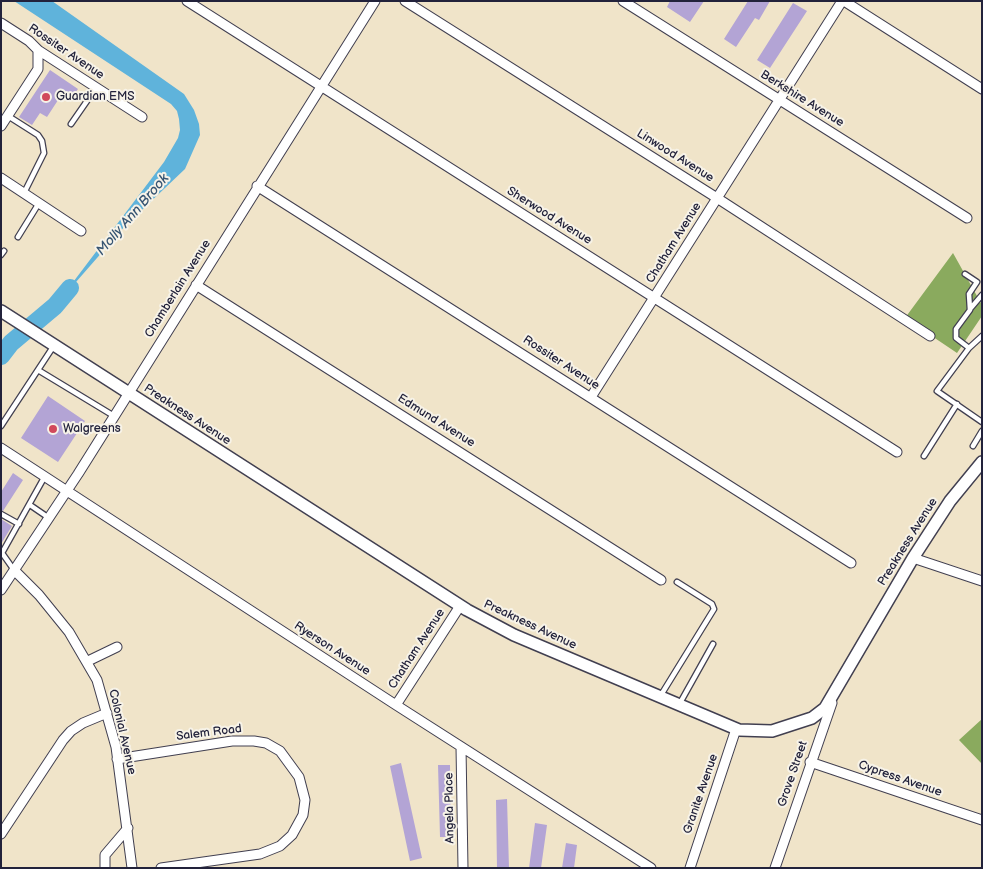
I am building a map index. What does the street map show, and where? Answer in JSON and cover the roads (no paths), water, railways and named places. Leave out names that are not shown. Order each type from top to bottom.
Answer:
[{"type":"main road","name":"Preakness Avenue","points":[[1,311],[460,606],[514,635],[736,729],[754,732],[772,731],[795,725],[812,718],[825,708],[913,558],[950,501],[981,464]]},
{"type":"street","name":"Sherwood Avenue","points":[[187,1],[897,452]]},
{"type":"street","name":"Chamberlain Avenue","points":[[2,585],[67,491],[375,1]]},
{"type":"street","name":"Linwood Avenue","points":[[405,1],[718,198],[930,336]]},
{"type":"street","name":"Berkshire Avenue","points":[[623,1],[968,218]]},
{"type":"street","name":"Chatham Avenue","points":[[590,397],[843,1]]},
{"type":"street","points":[[843,1],[982,89]]},
{"type":"street","name":"Rossiter Avenue","points":[[1,23],[29,41],[38,50],[142,117]]},
{"type":"street","points":[[1,126],[38,69],[38,50]]},
{"type":"street","points":[[1,178],[81,231]]},
{"type":"street","name":"Rossiter Avenue","points":[[257,186],[851,563]]},
{"type":"street","name":"Edmund Avenue","points":[[196,285],[661,580]]},
{"type":"street","name":"Ryerson Avenue","points":[[1,448],[651,868]]},
{"type":"street","points":[[913,558],[982,581]]},
{"type":"street","name":"Colonial Avenue","points":[[14,570],[54,612],[88,661],[97,680],[118,759],[132,868]]},
{"type":"street","name":"Chatham Avenue","points":[[396,705],[460,606]]},
{"type":"street","points":[[88,661],[117,647]]},
{"type":"street","name":"Grove Street","points":[[775,868],[837,688]]},
{"type":"street","points":[[1,834],[62,740],[83,723],[107,713]]},
{"type":"street","name":"Granite Avenue","points":[[690,868],[736,729]]},
{"type":"street","name":"Salem Road","points":[[118,759],[232,741],[254,740],[266,743],[280,751],[299,777],[304,789],[303,815],[292,835],[280,846],[260,854],[161,868]]},
{"type":"street","name":"Angela Place","points":[[461,747],[463,867]]},
{"type":"street","name":"Cypress Avenue","points":[[810,762],[982,820]]},
{"type":"street","points":[[105,868],[105,855],[128,828]]},
{"type":"lane","points":[[71,124],[96,88]]},
{"type":"lane","points":[[8,116],[38,135],[42,141],[44,153],[24,193]]},
{"type":"lane","points":[[18,237],[39,203]]},
{"type":"lane","points":[[964,274],[977,282],[969,294],[970,310]]},
{"type":"lane","points":[[968,348],[956,338],[956,329],[982,295]]},
{"type":"lane","points":[[982,336],[968,348],[936,391],[982,422]]},
{"type":"lane","points":[[1,426],[54,346]]},
{"type":"lane","points":[[38,370],[114,416]]},
{"type":"lane","points":[[924,456],[957,404]]},
{"type":"lane","points":[[973,446],[982,431]]},
{"type":"lane","points":[[14,570],[2,552],[45,476]]},
{"type":"lane","points":[[30,505],[49,518]]},
{"type":"lane","points":[[1,514],[19,524]]},
{"type":"lane","points":[[660,697],[714,608],[712,604],[677,582]]},
{"type":"lane","points":[[679,705],[713,644]]},
{"type":"water","points":[[14,1],[52,1],[184,94],[194,110],[199,124],[200,135],[185,169],[125,226],[55,306],[164,162],[178,138],[180,130],[179,119],[177,111],[171,104]]},
{"type":"waterway","name":"Molly Ann Brook","points":[[1,356],[11,343],[55,306],[70,288]]},
{"type":"place","name":"Guardian EMS","points":[[46,97]]},
{"type":"place","name":"Walgreens","points":[[53,429]]}]
